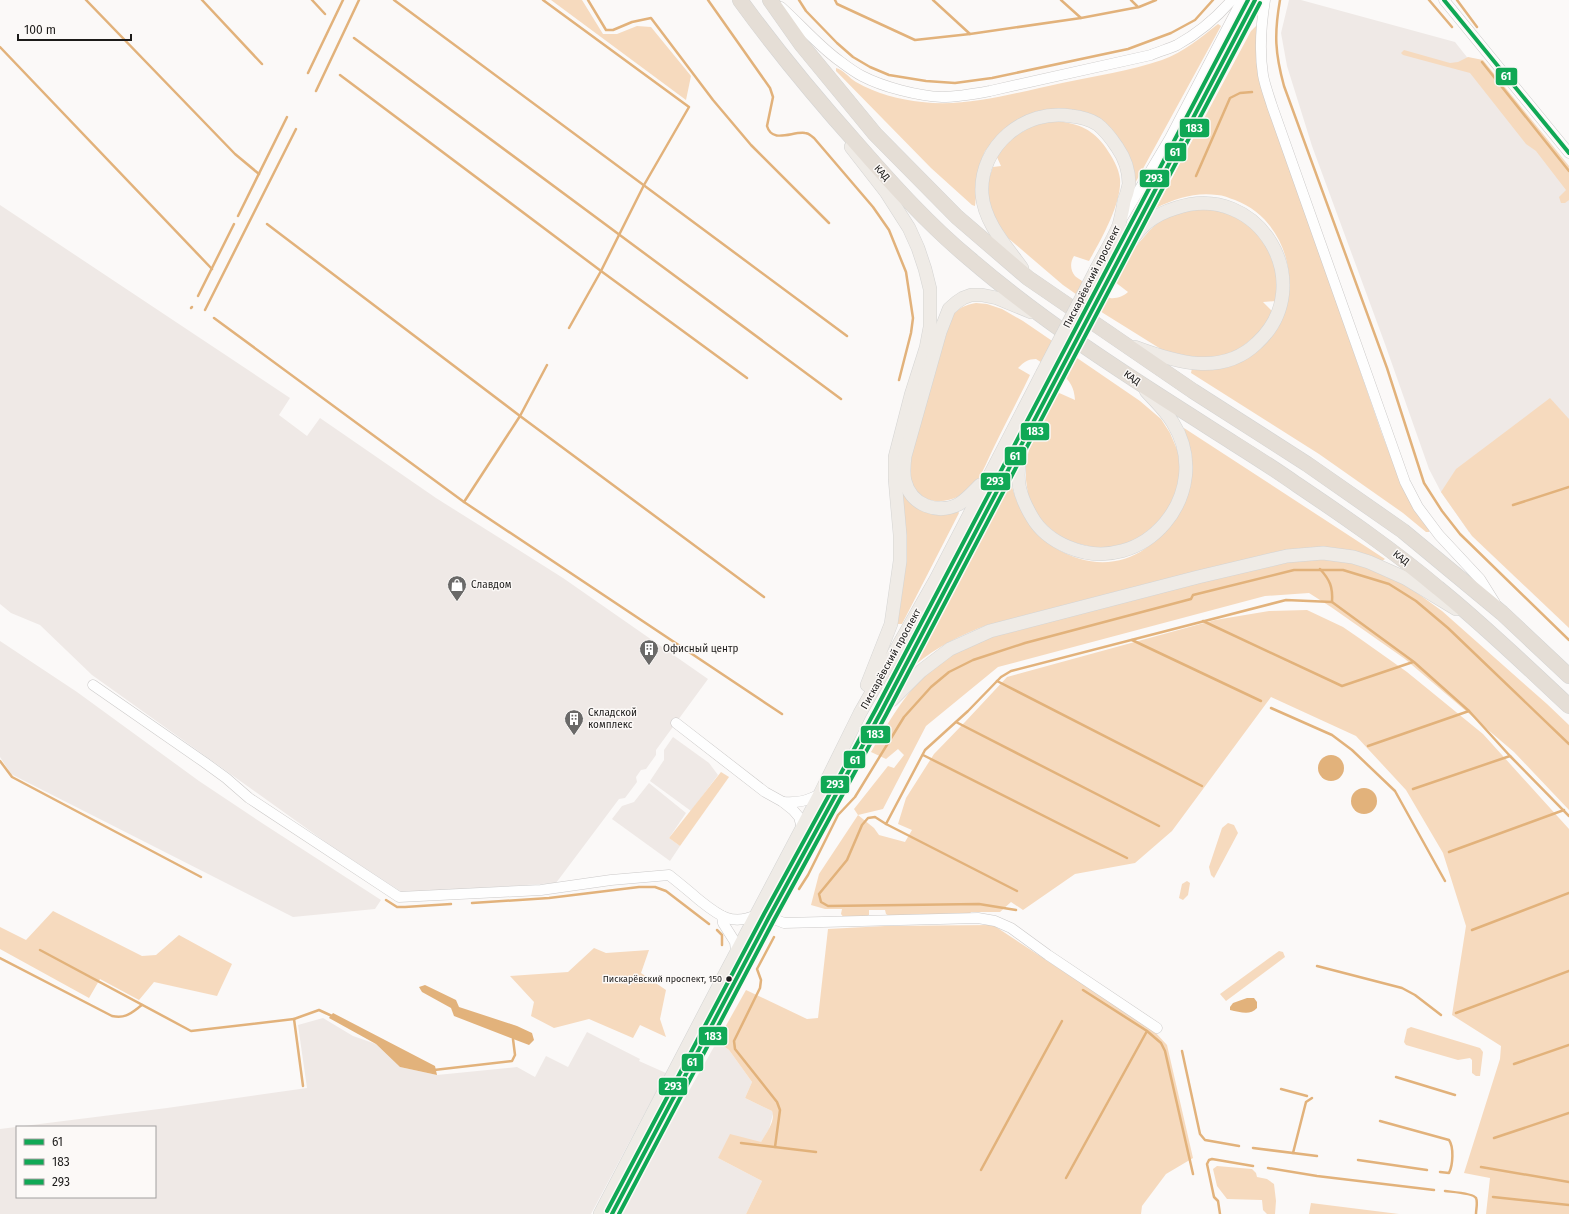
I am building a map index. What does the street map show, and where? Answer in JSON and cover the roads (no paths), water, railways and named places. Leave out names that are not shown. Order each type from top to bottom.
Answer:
[{"type":"highway","name":"КАД","points":[[740,0],[766,36],[812,93],[918,211],[970,259],[1042,316],[1140,383],[1294,482],[1384,545],[1483,626],[1569,706]]},
{"type":"highway","points":[[770,0],[801,44],[880,139],[957,217],[1028,278],[1127,344],[1193,391],[1307,464],[1403,531],[1502,613],[1569,676]]},
{"type":"main road","points":[[812,93],[831,122],[898,209],[918,248],[930,289],[930,328],[926,348],[911,395],[895,457],[895,479],[900,535],[900,561],[892,616],[881,652],[863,693],[860,713]]},
{"type":"main road","points":[[1028,278],[990,222],[982,194],[985,170],[989,159],[1002,140],[1024,122],[1039,116],[1060,114],[1080,117],[1096,124],[1109,136],[1125,162],[1128,174],[1129,184],[1118,225]]},
{"type":"main road","points":[[1126,247],[1147,223],[1167,211],[1186,205],[1205,202],[1217,204],[1242,213],[1260,226],[1266,233],[1278,258],[1282,275],[1283,290],[1279,312],[1275,323],[1266,335],[1252,348],[1225,361],[1204,364],[1180,362],[1164,358],[1127,344]]},
{"type":"main road","name":"Пискарёвский проспект","points":[[600,1214],[820,794],[860,713],[936,579],[1118,225]]},
{"type":"main road","name":"Пискарёвский проспект","points":[[612,1214],[769,917],[881,712],[1126,247]]},
{"type":"main road","points":[[992,472],[969,497],[958,504],[946,508],[934,508],[922,505],[913,497],[906,483],[904,475],[905,456],[940,332],[949,309],[957,302],[971,295],[982,295],[997,298],[1042,316]]},
{"type":"main road","points":[[1030,428],[1021,452],[1018,470],[1019,491],[1024,504],[1036,524],[1052,539],[1079,552],[1107,555],[1126,551],[1157,532],[1163,525],[1174,511],[1184,488],[1186,476],[1186,462],[1181,440],[1174,423],[1140,383]]},
{"type":"main road","points":[[881,712],[921,671],[950,649],[990,631],[1198,577],[1287,556],[1323,553],[1353,557],[1369,562],[1405,578],[1483,626]]},
{"type":"street","points":[[773,0],[831,54],[863,76],[885,85],[941,97],[964,96],[1151,55],[1176,45],[1194,34],[1223,10],[1232,0]]},
{"type":"street","name":"Пискарёвский проспект","points":[[1118,225],[1170,138],[1242,0]]},
{"type":"street","name":"Пискарёвский проспект","points":[[1126,247],[1255,0]]},
{"type":"street","points":[[1265,0],[1261,22],[1260,50],[1263,76],[1329,272],[1405,482],[1418,507],[1434,529],[1480,579],[1502,613]]},
{"type":"street","points":[[1444,0],[1569,153]]},
{"type":"street","points":[[93,685],[221,774],[249,798],[398,897],[541,890],[611,880],[669,876],[722,916],[740,920],[748,919],[756,915]]},
{"type":"street","points":[[676,723],[765,792],[783,802],[799,817],[802,828]]},
{"type":"street","points":[[783,802],[798,803],[809,800],[820,794]]},
{"type":"street","points":[[722,916],[723,923],[735,942],[736,952]]},
{"type":"street","points":[[769,917],[784,922],[978,918],[995,921],[1011,928],[1157,1028]]},
{"type":"waterway","points":[[86,0],[235,154],[259,174]]},
{"type":"waterway","points":[[202,0],[262,64]]},
{"type":"waterway","points":[[312,0],[325,14]]},
{"type":"waterway","points":[[308,73],[343,0]]},
{"type":"waterway","points":[[316,91],[359,0]]},
{"type":"waterway","points":[[394,0],[847,336]]},
{"type":"waterway","points":[[543,0],[689,107],[644,185],[601,271],[569,328]]},
{"type":"waterway","points":[[588,0],[606,30],[613,30],[632,22],[651,18],[713,100],[751,145],[829,223]]},
{"type":"waterway","points":[[708,0],[770,88],[773,97],[767,126],[770,131],[778,136],[806,133],[814,138],[873,207],[889,230],[906,272],[913,318],[911,333],[899,380]]},
{"type":"waterway","points":[[799,0],[806,11],[837,43],[853,57],[870,67],[889,75],[926,81],[955,83],[992,78],[1128,49],[1171,33],[1195,20],[1213,0]]},
{"type":"waterway","points":[[835,0],[837,4],[915,40],[970,34],[1081,18],[1139,7],[1156,0]]},
{"type":"waterway","points":[[933,0],[970,34]]},
{"type":"waterway","points":[[1061,0],[1081,18]]},
{"type":"waterway","points":[[1131,0],[1138,7]]},
{"type":"waterway","points":[[1280,0],[1276,43],[1284,86],[1387,368],[1424,483],[1442,511],[1460,534],[1569,640]]},
{"type":"waterway","points":[[1429,0],[1452,27]]},
{"type":"waterway","points":[[1457,0],[1477,27]]},
{"type":"waterway","points":[[354,38],[841,399]]},
{"type":"waterway","points":[[0,47],[212,269]]},
{"type":"waterway","points":[[1482,62],[1569,171]]},
{"type":"waterway","points":[[340,75],[601,271],[747,378]]},
{"type":"waterway","points":[[1196,176],[1230,98],[1240,93],[1252,92]]},
{"type":"waterway","points":[[238,216],[287,117]]},
{"type":"waterway","points":[[205,310],[296,129]]},
{"type":"waterway","points":[[198,296],[234,224]]},
{"type":"waterway","points":[[267,224],[520,416],[764,597]]},
{"type":"waterway","points":[[214,318],[464,502],[782,714]]},
{"type":"waterway","points":[[464,502],[520,416],[547,365]]},
{"type":"waterway","points":[[1513,505],[1569,487]]},
{"type":"waterway","points":[[1320,569],[1330,584],[1332,602]]},
{"type":"waterway","points":[[799,889],[808,875],[838,815],[855,797],[904,717],[931,687],[949,672],[973,660],[1025,643],[1191,599],[1193,595],[1294,570],[1343,570],[1389,584],[1416,601],[1448,628],[1569,744]]},
{"type":"waterway","points":[[1016,910],[979,904],[828,906],[821,902],[819,894],[847,860],[862,825],[868,818],[875,817],[886,824],[925,750],[968,711],[1001,677],[1011,671],[1286,600],[1332,602],[1414,662],[1469,711],[1510,756],[1569,816]]},
{"type":"waterway","points":[[1203,621],[1342,686],[1413,662]]},
{"type":"waterway","points":[[1132,640],[1261,701]]},
{"type":"waterway","points":[[997,681],[1202,786]]},
{"type":"waterway","points":[[1271,708],[1332,735],[1352,750],[1395,791],[1445,881]]},
{"type":"waterway","points":[[1368,746],[1469,711]]},
{"type":"waterway","points":[[956,722],[1159,826]]},
{"type":"waterway","points":[[923,755],[1127,858]]},
{"type":"waterway","points":[[1413,789],[1510,756]]},
{"type":"waterway","points":[[0,761],[12,777],[201,877]]},
{"type":"waterway","points":[[1449,852],[1564,810]]},
{"type":"waterway","points":[[886,824],[1017,891]]},
{"type":"waterway","points":[[472,903],[549,898],[639,887],[655,887],[666,891],[709,924]]},
{"type":"waterway","points":[[1472,930],[1569,893]]},
{"type":"waterway","points":[[386,900],[397,907],[451,904]]},
{"type":"waterway","points":[[717,930],[722,935],[722,945]]},
{"type":"waterway","points":[[774,937],[757,969],[761,980],[760,988],[734,1041],[735,1049],[777,1102],[780,1110],[775,1147]]},
{"type":"waterway","points":[[40,950],[191,1031],[294,1019],[303,1086]]},
{"type":"waterway","points":[[0,958],[112,1016],[125,1016],[142,1005]]},
{"type":"waterway","points":[[1317,966],[1402,988],[1415,995],[1441,1015]]},
{"type":"waterway","points":[[1456,1013],[1569,971]]},
{"type":"waterway","points":[[1083,990],[1147,1031],[1161,1043],[1165,1051],[1193,1174]]},
{"type":"waterway","points":[[294,1019],[319,1010],[332,1016]]},
{"type":"waterway","points":[[981,1170],[1062,1021]]},
{"type":"waterway","points":[[1066,1178],[1147,1031]]},
{"type":"waterway","points":[[434,1070],[512,1061],[515,1055],[513,1039]]},
{"type":"waterway","points":[[1514,1064],[1569,1045]]},
{"type":"waterway","points":[[1182,1051],[1200,1134],[1205,1140],[1239,1146]]},
{"type":"waterway","points":[[1396,1077],[1455,1095]]},
{"type":"waterway","points":[[1281,1089],[1307,1096]]},
{"type":"waterway","points":[[1293,1153],[1306,1102],[1312,1098]]},
{"type":"waterway","points":[[1494,1138],[1569,1113]]},
{"type":"waterway","points":[[1380,1121],[1449,1140],[1452,1151],[1450,1170],[1449,1173],[1440,1172]]},
{"type":"waterway","points":[[741,1143],[816,1152]]},
{"type":"waterway","points":[[1253,1148],[1317,1156]]},
{"type":"waterway","points":[[1220,1214],[1218,1201],[1214,1197],[1207,1164],[1209,1160],[1212,1159],[1253,1166]]},
{"type":"waterway","points":[[1358,1160],[1427,1170]]},
{"type":"waterway","points":[[1481,1167],[1569,1182]]},
{"type":"waterway","points":[[1268,1168],[1317,1176],[1434,1190]]},
{"type":"waterway","points":[[1445,1191],[1474,1196],[1477,1201],[1476,1214]]},
{"type":"waterway","points":[[1493,1197],[1569,1205]]},
{"type":"place","name":"Славдом","points":[[457,602]]},
{"type":"place","name":"Офисный центр","points":[[649,666]]},
{"type":"place","name":"Складской комплекс","points":[[574,736]]},
{"type":"place","name":"Пискарёвский проспект, 150","points":[[729,979]]}]
